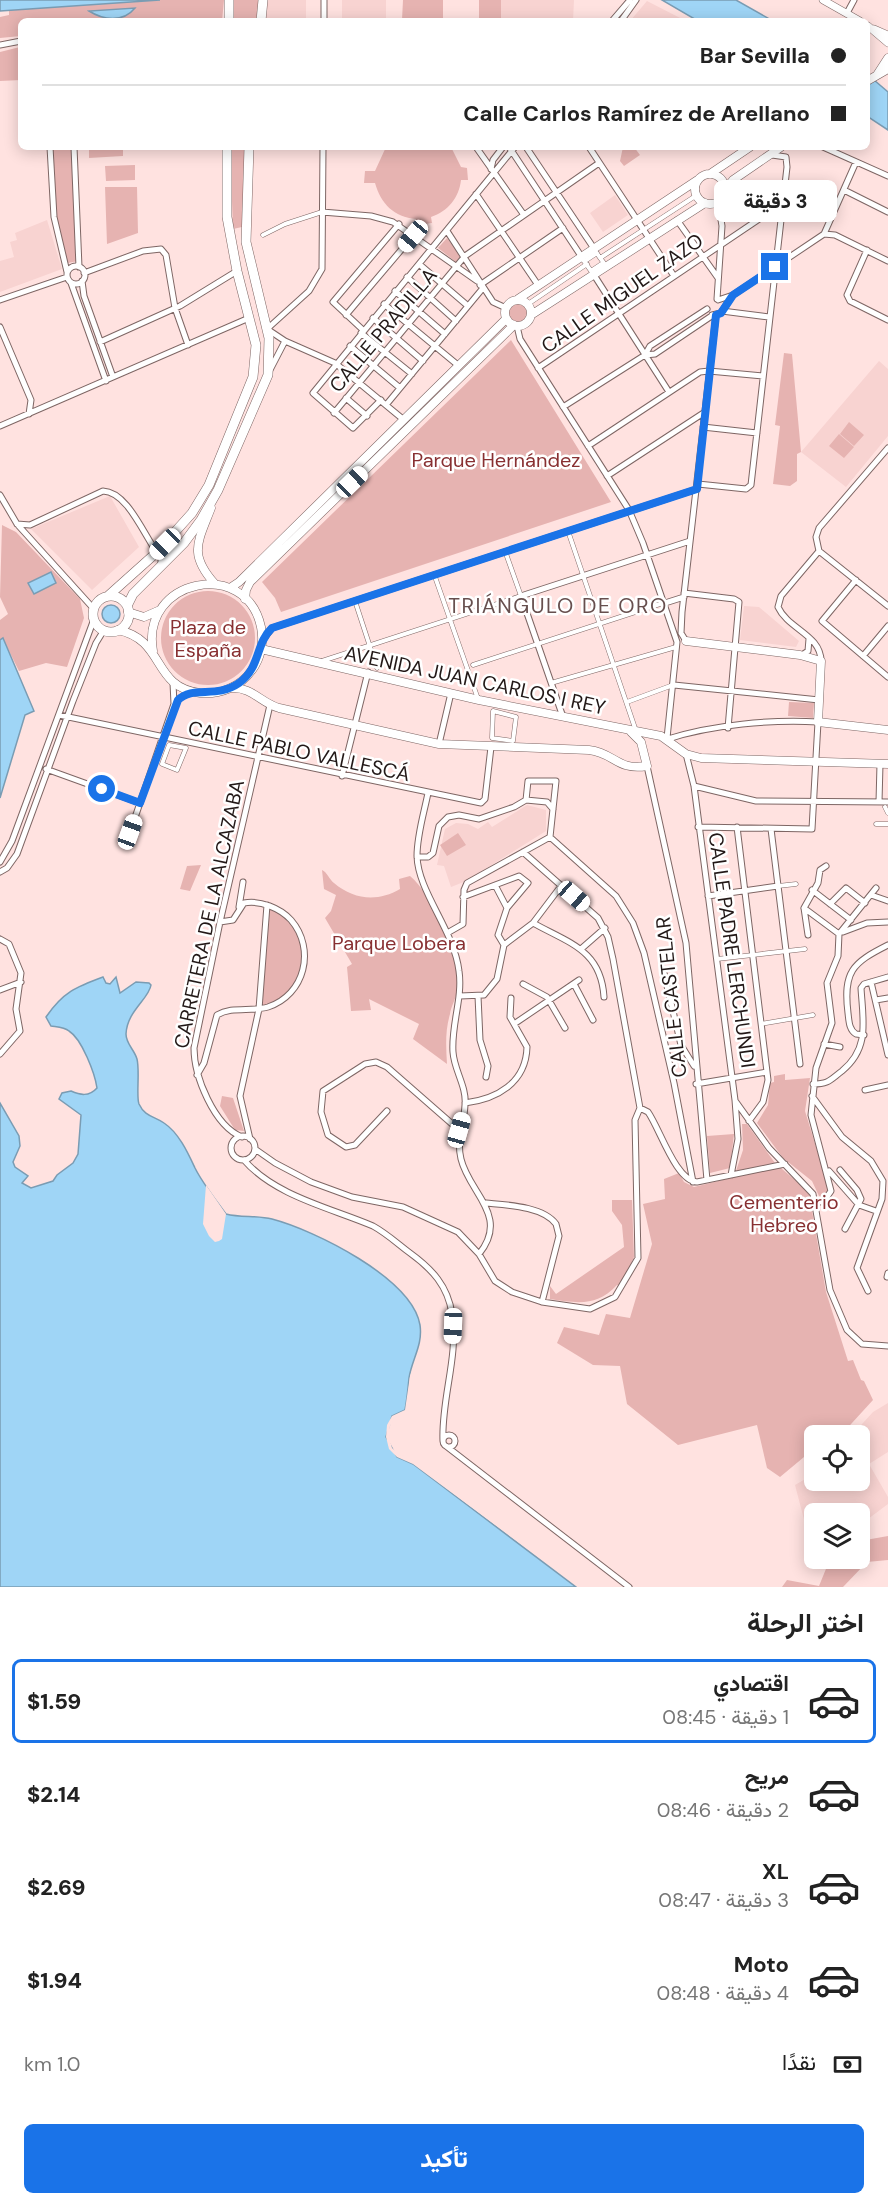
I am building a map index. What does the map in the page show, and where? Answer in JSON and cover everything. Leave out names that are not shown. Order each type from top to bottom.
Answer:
[{"type":"main road","points":[[229,0],[229,18]]},
{"type":"main road","points":[[261,18],[263,0]]},
{"type":"main road","points":[[871,78],[888,58]]},
{"type":"main road","points":[[871,78],[888,69]]},
{"type":"main road","points":[[226,150],[226,206],[231,245],[255,334],[255,368],[209,485],[197,506],[184,524],[156,553],[108,596],[99,600],[93,608],[94,619],[104,630],[118,630],[139,638],[153,651],[162,670],[172,681],[190,691],[212,693],[232,688],[252,691],[270,705],[440,744],[595,750],[627,767],[647,766]]},
{"type":"main road","points":[[215,584],[201,566],[196,552],[218,490],[268,375],[267,329],[246,242],[249,150]]},
{"type":"main road","points":[[407,423],[506,319],[506,308],[511,301],[597,253],[636,219],[746,150]]},
{"type":"main road","points":[[230,588],[318,510],[407,423],[515,326],[524,324],[531,315],[592,273],[677,220],[705,203],[718,201],[733,180],[777,150]]},
{"type":"main road","points":[[710,174],[723,180],[725,190]]},
{"type":"main road","points":[[699,179],[695,187],[697,195],[705,203]]},
{"type":"main road","points":[[231,245],[246,242]]},
{"type":"main road","points":[[238,275],[251,265]]},
{"type":"main road","points":[[238,275],[249,294],[258,319],[267,329]]},
{"type":"main road","points":[[518,299],[528,304],[531,315]]},
{"type":"main road","points":[[506,319],[515,326]]},
{"type":"main road","points":[[233,427],[243,432]]},
{"type":"main road","points":[[118,630],[125,624],[133,594],[193,532],[218,490]]},
{"type":"main road","points":[[245,599],[250,582],[318,510]]},
{"type":"main road","points":[[153,651],[153,627],[161,609],[174,595],[203,584],[230,588],[245,599],[258,617],[262,645],[252,670],[232,688]]},
{"type":"main road","points":[[108,596],[119,598],[128,609],[144,617],[161,609]]},
{"type":"main road","points":[[686,640],[800,656],[820,662],[818,722],[888,730]]},
{"type":"main road","name":"AVENIDA JUAN CARLOS I REY","points":[[262,645],[277,653],[318,663],[368,672],[479,700],[667,739]]},
{"type":"main road","points":[[627,730],[640,742],[643,737],[650,734]]},
{"type":"main road","points":[[667,739],[686,754],[712,759],[884,764]]},
{"type":"main road","name":"CALLE CASTELAR","points":[[640,742],[647,766]]},
{"type":"street","points":[[324,0],[324,18]]},
{"type":"street","points":[[615,18],[630,0]]},
{"type":"street","points":[[623,18],[636,0]]},
{"type":"street","points":[[823,0],[855,18]]},
{"type":"street","points":[[847,13],[854,0]]},
{"type":"street","points":[[870,27],[888,35]]},
{"type":"street","points":[[870,28],[888,43]]},
{"type":"street","points":[[0,45],[18,42]]},
{"type":"street","points":[[50,150],[54,217],[69,277],[106,381]]},
{"type":"street","points":[[74,150],[79,267]]},
{"type":"street","points":[[323,150],[323,262],[320,274],[309,291],[267,329],[285,341],[335,363],[407,423]]},
{"type":"street","points":[[478,150],[524,215]]},
{"type":"street","points":[[492,171],[493,160],[501,150]]},
{"type":"street","points":[[381,400],[353,428],[316,398],[314,390],[447,231],[510,150]]},
{"type":"street","points":[[513,150],[669,392]]},
{"type":"street","points":[[528,150],[605,265]]},
{"type":"street","points":[[591,150],[674,276]]},
{"type":"street","points":[[830,150],[888,176]]},
{"type":"street","points":[[262,645],[272,628],[697,486],[750,489],[787,161],[781,154],[770,155]]},
{"type":"street","points":[[645,355],[650,346],[712,302],[733,295],[824,234],[856,162]]},
{"type":"street","name":"CALLE PRADILLA","points":[[334,412],[418,309],[465,256],[599,163]]},
{"type":"street","points":[[844,190],[888,212]]},
{"type":"street","points":[[476,194],[538,285]]},
{"type":"street","points":[[597,253],[644,230],[697,195]]},
{"type":"street","points":[[686,640],[681,629],[684,595],[715,315],[712,302],[718,281],[722,242],[718,201]]},
{"type":"street","name":"CALLE MIGUEL ZAZO","points":[[538,368],[783,203]]},
{"type":"street","points":[[264,235],[285,224],[322,212],[371,216],[399,224],[477,281]]},
{"type":"street","points":[[677,220],[723,292],[733,295]]},
{"type":"street","points":[[399,224],[334,304],[384,352],[411,374]]},
{"type":"street","points":[[386,405],[468,306],[477,281],[519,258],[562,228]]},
{"type":"street","points":[[447,231],[465,256],[477,281],[497,306],[506,308]]},
{"type":"street","points":[[824,234],[835,236],[886,260],[888,251]]},
{"type":"street","points":[[346,315],[413,236]]},
{"type":"street","points":[[113,377],[84,296],[82,282],[87,272],[152,249],[164,252],[175,308],[188,345]]},
{"type":"street","points":[[867,250],[847,295],[850,301],[888,320]]},
{"type":"street","points":[[528,304],[584,261]]},
{"type":"street","points":[[418,264],[468,306]]},
{"type":"street","points":[[69,277],[71,268],[79,267],[87,272]]},
{"type":"street","points":[[100,342],[175,308],[238,275]]},
{"type":"street","points":[[0,300],[69,277],[82,282]]},
{"type":"street","points":[[407,278],[456,321]]},
{"type":"street","points":[[395,291],[445,334]]},
{"type":"street","points":[[563,407],[645,355],[655,354],[715,315],[723,309],[733,295]]},
{"type":"street","points":[[712,302],[723,309],[769,317]]},
{"type":"street","points":[[384,304],[459,366]]},
{"type":"street","points":[[0,426],[250,318]]},
{"type":"street","points":[[373,318],[423,361]]},
{"type":"street","points":[[515,326],[520,339],[629,510],[648,555],[677,647],[667,739],[686,733],[728,728],[792,721],[818,722],[812,829],[699,827]]},
{"type":"street","points":[[0,327],[31,400],[29,414]]},
{"type":"street","points":[[268,375],[285,341]]},
{"type":"street","points":[[350,346],[400,388]]},
{"type":"street","points":[[588,446],[700,372],[709,370],[763,376]]},
{"type":"street","points":[[346,398],[367,416]]},
{"type":"street","points":[[31,400],[46,406]]},
{"type":"street","points":[[608,476],[705,412]]},
{"type":"street","points":[[703,427],[757,433]]},
{"type":"street","points":[[888,448],[819,528],[816,537],[819,551],[888,606]]},
{"type":"street","points":[[17,524],[30,525],[103,491],[110,491],[125,503],[161,558],[161,565]]},
{"type":"street","points":[[0,495],[17,524],[77,587],[93,608]]},
{"type":"street","points":[[568,530],[636,732]]},
{"type":"street","points":[[318,663],[690,541]]},
{"type":"street","points":[[505,551],[563,718]]},
{"type":"street","points":[[819,551],[778,601],[780,612],[818,647],[820,662]]},
{"type":"street","points":[[434,574],[479,700]]},
{"type":"street","points":[[856,580],[822,621],[888,677]]},
{"type":"street","points":[[473,665],[684,595],[734,598],[739,602],[728,728]]},
{"type":"street","points":[[354,601],[377,668]]},
{"type":"street","points":[[0,862],[12,842],[94,619]]},
{"type":"street","points":[[863,656],[888,626]]},
{"type":"street","points":[[0,872],[7,868],[17,854],[66,717],[96,643],[104,630]]},
{"type":"street","points":[[800,656],[810,646],[808,638]]},
{"type":"street","points":[[551,683],[677,647]]},
{"type":"street","points":[[342,776],[368,672]]},
{"type":"street","points":[[130,832],[174,704],[176,695],[172,681]]},
{"type":"street","points":[[627,702],[674,685],[819,700]]},
{"type":"street","points":[[174,704],[190,691]]},
{"type":"street","points":[[440,744],[451,693]]},
{"type":"street","name":"CARRETERA DE LA ALCAZABA","points":[[242,1137],[225,1123],[204,1094],[197,1075],[194,1048],[220,922],[270,705]]},
{"type":"street","points":[[493,711],[516,717],[513,741],[492,738],[493,711]]},
{"type":"street","name":"CALLE PABLO VALLESCÁ","points":[[59,715],[342,776],[482,803],[485,799],[490,747]]},
{"type":"street","points":[[169,745],[186,748],[177,770],[162,765],[167,750],[169,745]]},
{"type":"street","points":[[159,748],[167,750]]},
{"type":"street","name":"CALLE PADRE LERCHUNDI","points":[[686,754],[694,786],[735,1100],[738,1138],[731,1175]]},
{"type":"street","points":[[879,802],[884,764]]},
{"type":"street","points":[[39,766],[140,803]]},
{"type":"street","name":"CALLE CASTELAR","points":[[647,766],[686,943],[696,1084],[707,1180]]},
{"type":"street","points":[[526,800],[528,781],[556,781],[550,837]]},
{"type":"street","points":[[694,786],[756,801],[879,802],[887,805],[888,813]]},
{"type":"street","points":[[428,793],[417,857],[423,879],[449,932],[459,965],[460,996],[453,1050],[465,1104],[459,1130],[464,1168],[486,1203],[490,1231],[479,1254]]},
{"type":"street","points":[[417,857],[428,857],[433,853],[439,826],[448,817],[459,815],[479,819],[514,807],[526,800],[547,802],[553,809]]},
{"type":"street","points":[[876,824],[888,824]]},
{"type":"street","points":[[737,827],[767,1072],[767,1088],[763,1102],[749,1121]]},
{"type":"street","points":[[771,829],[800,1064]]},
{"type":"street","points":[[449,932],[463,924],[467,883],[550,837]]},
{"type":"street","points":[[550,837],[616,896],[633,922],[644,953],[674,1083],[693,1182]]},
{"type":"street","points":[[244,1160],[253,1154],[267,1158],[301,1177],[339,1193],[403,1207],[453,1229],[479,1254],[488,1272],[499,1285],[542,1302],[583,1309],[600,1307],[621,1290],[636,1264],[635,1119],[640,1108],[613,959],[605,928],[598,918],[523,852]]},
{"type":"street","points":[[808,935],[804,908],[820,870],[826,866]]},
{"type":"street","points":[[460,996],[478,996],[486,993],[497,979],[504,945],[498,931],[507,908],[529,885],[521,876],[464,897]]},
{"type":"street","points":[[220,922],[233,920],[239,908],[243,882]]},
{"type":"street","points":[[708,896],[796,884]]},
{"type":"street","points":[[495,885],[507,908]]},
{"type":"street","points":[[504,945],[533,923],[561,885]]},
{"type":"street","points":[[831,904],[846,888],[865,903]]},
{"type":"street","points":[[815,1203],[824,1201],[831,1191],[811,1115],[813,1084],[832,1023],[827,983],[838,956],[839,934],[876,888]]},
{"type":"street","points":[[812,890],[851,920]]},
{"type":"street","points":[[871,895],[888,901]]},
{"type":"street","points":[[197,1075],[204,1064],[218,1015],[229,1010],[258,1012],[285,998],[299,980],[305,964],[303,944],[288,917],[267,905],[248,902],[239,908]]},
{"type":"street","points":[[255,1168],[240,1095],[258,1012],[267,905]]},
{"type":"street","points":[[804,908],[839,934]]},
{"type":"street","points":[[839,934],[860,924],[888,922]]},
{"type":"street","points":[[533,923],[581,949],[601,974],[604,997]]},
{"type":"street","points":[[581,949],[605,928]]},
{"type":"street","points":[[0,939],[9,944],[21,973],[16,1009],[20,1031],[0,1054]]},
{"type":"street","points":[[864,1035],[856,1034],[851,1029],[846,994],[847,982],[857,963],[888,945]]},
{"type":"street","points":[[717,959],[805,949]]},
{"type":"street","points":[[664,973],[681,1045],[695,1067]]},
{"type":"street","points":[[813,1084],[829,1083],[856,1058],[864,1035],[861,988],[888,977]]},
{"type":"street","points":[[0,990],[21,982]]},
{"type":"street","points":[[514,1024],[577,982],[593,1020]]},
{"type":"street","points":[[872,982],[885,1027],[888,1055]]},
{"type":"street","points":[[524,984],[549,1001],[565,1028]]},
{"type":"street","points":[[478,996],[480,1040],[488,1066],[486,1077]]},
{"type":"street","points":[[465,1104],[489,1098],[506,1089],[517,1078],[528,1050],[509,1014],[511,998]]},
{"type":"street","points":[[876,1000],[888,998]]},
{"type":"street","points":[[258,1012],[264,1017]]},
{"type":"street","points":[[761,1024],[813,1015]]},
{"type":"street","points":[[824,1044],[840,1047]]},
{"type":"street","points":[[387,1112],[355,1145],[346,1147],[328,1135],[320,1100],[323,1091],[361,1065],[376,1062],[387,1067],[459,1130]]},
{"type":"street","points":[[696,1084],[767,1072]]},
{"type":"street","points":[[864,1090],[888,1085]]},
{"type":"street","points":[[813,1096],[842,1137],[871,1161],[881,1176],[884,1186],[882,1199],[858,1269],[867,1291]]},
{"type":"street","points":[[735,1100],[770,1148],[810,1190],[815,1203],[824,1266],[840,1320],[846,1330],[862,1344],[888,1346]]},
{"type":"street","points":[[640,1108],[648,1112],[678,1168],[687,1180],[693,1182],[707,1180],[785,1164]]},
{"type":"street","points":[[811,1115],[824,1110]]},
{"type":"street","name":"CARRETERA DE LA ALCAZABA","points":[[225,1123],[232,1145]]},
{"type":"street","points":[[250,1139],[242,1137],[232,1145],[234,1155],[276,1184],[311,1202],[374,1227],[421,1261],[438,1277],[448,1297],[453,1320],[444,1420],[445,1444],[629,1587]]},
{"type":"street","points":[[827,1169],[859,1205],[876,1211]]},
{"type":"street","points":[[840,1170],[860,1193],[859,1205],[845,1229]]},
{"type":"street","points":[[486,1203],[524,1209],[548,1216],[556,1224],[559,1236],[542,1302]]},
{"type":"street","points":[[444,1420],[450,1435],[455,1439],[454,1445],[461,1458]]},
{"type":"street","points":[[445,1444],[445,1436],[450,1435]]},
{"type":"street","points":[[445,1444],[454,1445]]},
{"type":"shaded area","points":[[266,0],[306,0],[306,18],[263,18]]},
{"type":"shaded area","points":[[342,0],[386,0],[386,18],[342,18]]},
{"type":"shaded area","points":[[479,0],[574,0],[573,18],[479,18]]},
{"type":"shaded area","points":[[647,1],[680,18],[633,18]]},
{"type":"shaded area","points":[[615,195],[628,215],[603,232],[590,213]]},
{"type":"shaded area","points":[[47,220],[62,269],[0,292],[0,261],[14,257],[10,242],[17,240],[15,233]]},
{"type":"shaded area","points":[[879,361],[888,369],[888,436],[846,487],[801,452]]},
{"type":"shaded area","points":[[110,496],[139,547],[92,590],[31,529]]},
{"type":"shaded area","points":[[744,606],[759,607],[799,641],[796,647],[740,640]]},
{"type":"shaded area","points":[[527,805],[546,810],[546,831],[466,881],[451,887],[444,866],[437,865],[445,829],[456,823],[468,824],[478,829],[488,822],[492,827]]},
{"type":"shaded area","points":[[888,1403],[888,1452],[870,1463],[870,1425],[861,1425],[873,1412]]},
{"type":"shaded area","points":[[870,1466],[888,1497],[888,1504],[870,1518],[870,1503],[804,1503],[804,1519],[795,1485],[804,1480],[804,1491],[870,1491]]},
{"type":"green space","points":[[161,0],[224,0],[222,18],[18,18],[18,36],[0,38],[0,17],[9,15],[9,10]]},
{"type":"green space","points":[[234,0],[259,0],[256,18],[233,18]]},
{"type":"green space","points":[[403,0],[443,0],[443,18],[402,18]]},
{"type":"green space","points":[[479,0],[501,0],[501,18],[479,18]]},
{"type":"green space","points":[[18,48],[18,80],[0,81],[0,52]]},
{"type":"green space","points":[[53,150],[71,150],[78,261],[68,263],[57,225]]},
{"type":"green space","points":[[89,150],[123,150],[123,156],[89,158]]},
{"type":"green space","points":[[230,150],[246,150],[242,227],[233,229]]},
{"type":"green space","points":[[385,150],[452,150],[461,167],[467,168],[468,180],[461,180],[458,193],[452,203],[431,217],[432,223],[417,225],[416,219],[408,218],[389,208],[375,183],[364,183],[365,171],[375,171]]},
{"type":"green space","points":[[622,150],[636,150],[640,155],[624,166],[620,161]]},
{"type":"green space","points":[[135,165],[135,180],[106,181],[105,166]]},
{"type":"green space","points":[[105,187],[137,187],[138,233],[107,244]]},
{"type":"green space","points":[[447,238],[462,258],[456,262],[438,248]]},
{"type":"green space","points":[[518,303],[525,306],[528,313],[525,320],[518,323],[511,320],[508,313],[511,306]]},
{"type":"green space","name":"Parque Hernández","points":[[511,340],[611,502],[281,612],[275,598],[262,582]]},
{"type":"green space","points":[[784,353],[792,354],[801,452],[797,454],[797,481],[790,486],[773,484],[780,426],[775,425]]},
{"type":"green space","points":[[849,422],[864,435],[854,446],[840,434]]},
{"type":"green space","points":[[839,434],[854,447],[844,458],[829,446]]},
{"type":"green space","points":[[2,525],[16,532],[80,599],[84,618],[67,667],[46,663],[19,671],[3,639],[0,640],[0,620],[8,614],[0,597]]},
{"type":"green space","name":"Plaza de España","points":[[208,591],[226,595],[241,605],[251,620],[255,638],[251,656],[241,671],[226,681],[208,685],[190,681],[175,671],[165,656],[161,638],[165,620],[175,605],[190,595]]},
{"type":"green space","points":[[789,702],[814,703],[813,718],[788,716]]},
{"type":"green space","points":[[458,833],[466,845],[447,856],[440,845]]},
{"type":"green space","points":[[201,865],[190,891],[180,889],[187,866]]},
{"type":"green space","name":"Parque Lobera","points":[[322,870],[342,889],[366,897],[392,893],[400,889],[399,879],[410,876],[428,898],[445,930],[456,963],[458,979],[457,992],[447,1027],[447,1064],[413,1039],[419,1024],[369,999],[371,1010],[351,1011],[347,967],[352,964],[325,918],[331,911],[336,895],[324,889]]},
{"type":"green space","points":[[267,905],[288,917],[303,944],[304,969],[285,997],[259,1009]]},
{"type":"green space","points":[[785,1074],[785,1080],[810,1078],[805,1111],[828,1186],[828,1193],[822,1198],[812,1181],[783,1158],[757,1123],[768,1105],[770,1083],[774,1082],[774,1076]]},
{"type":"green space","points":[[222,1096],[233,1098],[244,1131],[235,1130],[220,1106]]},
{"type":"green space","points":[[742,1124],[747,1124],[775,1163],[736,1171],[743,1150]]},
{"type":"green space","points":[[734,1134],[730,1168],[710,1173],[707,1136]]},
{"type":"green space","name":"Cementerio Hebreo","points":[[781,1168],[809,1192],[815,1203],[811,1205],[826,1292],[848,1361],[853,1360],[873,1400],[850,1425],[804,1425],[804,1457],[780,1477],[767,1468],[757,1425],[678,1445],[627,1404],[620,1366],[593,1365],[557,1343],[564,1327],[599,1335],[606,1314],[630,1318],[652,1244],[643,1204],[665,1199],[664,1179],[679,1173],[684,1182],[694,1187]]},
{"type":"green space","points":[[612,1200],[632,1200],[634,1257],[621,1287],[617,1285],[602,1297],[586,1302],[550,1299],[550,1286],[556,1294],[624,1247],[622,1225],[612,1211]]},
{"type":"green space","points":[[888,1536],[888,1560],[870,1562],[870,1539]]},
{"type":"green space","points":[[826,1569],[860,1569],[843,1587],[782,1587],[787,1580],[819,1586]]},
{"type":"water","points":[[0,0],[160,0],[0,11]]},
{"type":"water","points":[[662,0],[736,0],[768,18],[693,18]]},
{"type":"water","points":[[135,8],[119,18],[107,18],[89,11]]},
{"type":"water","points":[[870,77],[888,92],[888,130],[870,118]]},
{"type":"water","points":[[51,572],[56,583],[34,594],[28,583]]},
{"type":"water","points":[[111,605],[117,608],[120,614],[117,620],[111,623],[105,620],[102,614],[105,608]]},
{"type":"water","points":[[3,638],[34,711],[25,715],[0,798],[0,640]]},
{"type":"water","points":[[103,977],[106,983],[110,984],[116,977],[120,993],[136,982],[151,985],[130,1019],[126,1034],[127,1041],[137,1059],[139,1104],[147,1114],[164,1123],[174,1132],[202,1180],[226,1214],[272,1219],[335,1245],[359,1258],[381,1274],[413,1307],[420,1325],[419,1346],[410,1371],[405,1410],[392,1416],[386,1437],[397,1457],[413,1464],[576,1587],[0,1587],[0,1103],[19,1136],[20,1146],[13,1162],[15,1167],[28,1176],[22,1183],[31,1188],[53,1181],[73,1163],[78,1154],[81,1115],[59,1099],[62,1093],[71,1091],[88,1094],[97,1088],[91,1066],[79,1041],[67,1030],[51,1026],[46,1017],[71,991]]},
{"type":"pier","points":[[206,1185],[226,1214],[222,1239],[215,1242],[203,1224]]},
{"type":"pier","points":[[420,1350],[422,1352],[412,1377],[408,1411],[395,1418],[390,1426],[389,1437],[392,1448],[415,1461],[579,1587],[413,1464],[397,1457],[389,1449],[386,1437],[387,1425],[392,1416],[405,1410],[410,1376]]},
{"type":"district","name":"TRIÁNGULO DE ORO","points":[[558,606]]},
{"type":"route","points":[[102,789],[140,803],[174,704],[190,691],[217,693],[241,682],[249,675],[258,661],[262,641],[272,628],[697,489],[716,315],[721,313],[733,295],[775,267]]}]
